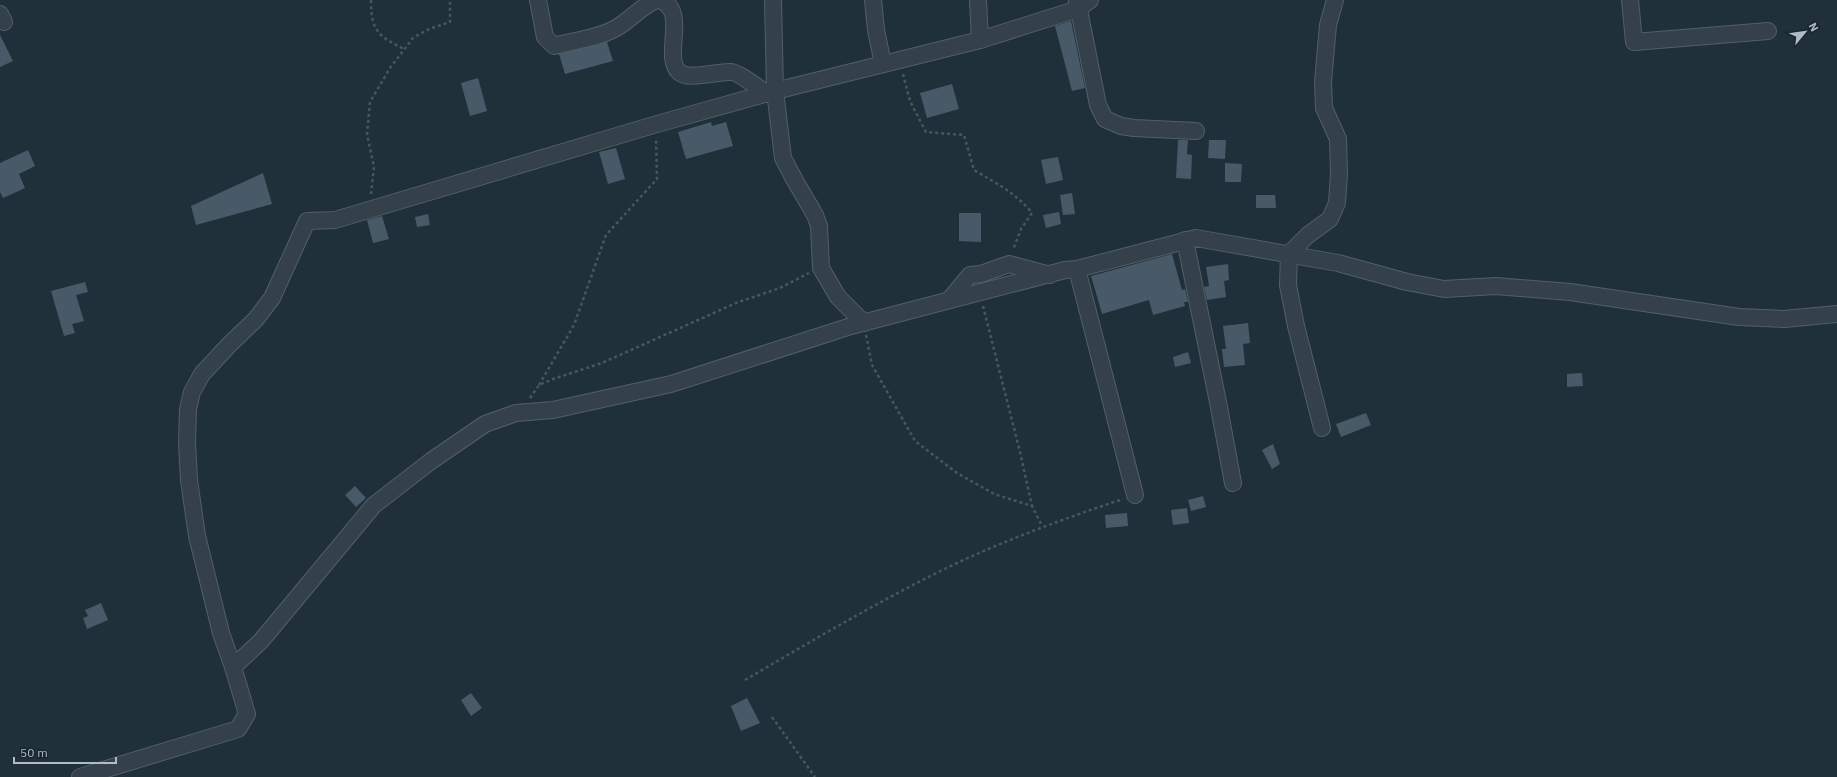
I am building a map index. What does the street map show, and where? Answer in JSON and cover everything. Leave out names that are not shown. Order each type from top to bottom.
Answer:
[{"type":"street","points":[[538,0],[545,37],[554,46],[606,33],[621,25],[644,5],[656,0]]},
{"type":"street","points":[[660,0],[667,3],[673,14],[674,65],[681,73],[692,76],[732,72],[771,93]]},
{"type":"street","points":[[773,0],[771,93],[783,158],[794,179],[811,205],[819,226],[821,268],[838,297],[864,323]]},
{"type":"street","points":[[873,0],[876,30],[891,62]]},
{"type":"street","points":[[978,0],[980,40]]},
{"type":"street","points":[[1322,428],[1296,326],[1289,292],[1289,254],[1308,235],[1330,219],[1337,203],[1339,174],[1338,139],[1324,108],[1323,82],[1328,25],[1335,0]]},
{"type":"street","points":[[1630,0],[1634,42],[1768,31]]},
{"type":"street","points":[[80,777],[238,729],[247,714],[233,667],[221,634],[197,536],[189,480],[186,443],[188,409],[192,392],[202,374],[228,345],[256,319],[272,298],[307,221],[335,220],[657,124],[771,93],[980,40],[1082,3],[1098,105],[1105,119],[1121,126],[1134,128],[1196,130]]},
{"type":"street","points":[[233,667],[261,641],[374,505],[431,461],[485,424],[516,412],[553,410],[671,384],[864,323],[950,299],[976,294],[1065,270],[1077,269],[1185,240],[1196,238],[1338,263],[1407,282],[1444,289],[1496,286],[1570,292],[1739,317],[1784,319],[1837,314]]},
{"type":"street","points":[[1185,240],[1233,482]]},
{"type":"street","points":[[950,299],[970,275],[981,274],[1009,264],[1050,275]]},
{"type":"street","points":[[1077,269],[1135,495]]},
{"type":"path","points":[[371,0],[371,12],[374,26],[383,38],[405,49]]},
{"type":"path","points":[[368,210],[374,167],[367,134],[370,102],[390,68],[414,38],[429,30],[450,22],[450,0]]},
{"type":"path","points":[[891,62],[926,132],[964,135],[974,170],[1007,189],[1032,213],[1022,229],[1016,246],[1011,253],[1009,264]]},
{"type":"path","points":[[516,412],[539,386],[574,324],[606,235],[656,178],[657,124]]},
{"type":"path","points":[[539,386],[553,379],[602,363],[736,303],[780,288],[821,268]]},
{"type":"path","points":[[976,294],[986,316],[1032,506],[1042,526]]},
{"type":"path","points":[[864,323],[872,364],[915,441],[957,473],[994,494],[1032,506]]},
{"type":"path","points":[[745,680],[866,610],[957,563],[1042,526],[1135,495]]},
{"type":"path","points":[[772,717],[815,777]]},
{"type":"building","points":[[1071,21],[1085,88],[1072,91],[1055,26]]},
{"type":"building","points":[[0,35],[13,61],[0,67]]},
{"type":"building","points":[[607,42],[613,61],[565,74],[559,54]]},
{"type":"building","points":[[478,78],[487,111],[470,116],[461,83]]},
{"type":"building","points":[[952,84],[959,109],[927,118],[920,93]]},
{"type":"building","points":[[711,122],[712,126],[726,122],[733,146],[686,159],[678,132]]},
{"type":"building","points":[[1178,140],[1188,140],[1187,154],[1192,155],[1191,179],[1176,178]]},
{"type":"building","points":[[1209,140],[1226,140],[1225,159],[1208,158]]},
{"type":"building","points":[[616,148],[625,179],[608,184],[599,152]]},
{"type":"building","points":[[28,150],[35,166],[19,174],[25,188],[3,198],[0,192],[0,163]]},
{"type":"building","points":[[1058,157],[1063,180],[1046,184],[1041,160]]},
{"type":"building","points":[[1225,163],[1242,164],[1241,182],[1225,182]]},
{"type":"building","points":[[263,173],[272,204],[196,225],[191,206]]},
{"type":"building","points":[[1072,193],[1075,214],[1063,215],[1060,195]]},
{"type":"building","points":[[1256,195],[1275,195],[1276,208],[1256,208]]},
{"type":"building","points":[[1059,212],[1061,224],[1046,228],[1043,215]]},
{"type":"building","points":[[959,213],[981,213],[981,242],[959,241]]},
{"type":"building","points":[[428,214],[430,225],[417,227],[415,217]]},
{"type":"building","points":[[382,216],[389,239],[373,243],[367,220]]},
{"type":"building","points":[[1172,254],[1182,290],[1185,289],[1188,302],[1184,302],[1185,306],[1153,315],[1149,300],[1102,314],[1091,276]]},
{"type":"building","points":[[1228,264],[1229,280],[1224,281],[1226,297],[1207,300],[1204,287],[1209,286],[1206,267]]},
{"type":"building","points":[[85,282],[88,292],[76,295],[84,321],[72,324],[75,333],[64,336],[51,291]]},
{"type":"building","points":[[1248,323],[1250,343],[1243,344],[1245,365],[1224,367],[1222,349],[1226,349],[1223,326]]},
{"type":"building","points":[[1188,352],[1191,363],[1175,367],[1173,357]]},
{"type":"building","points":[[1582,373],[1583,386],[1567,387],[1567,374]]},
{"type":"building","points":[[1366,413],[1371,425],[1341,437],[1336,424]]},
{"type":"building","points":[[1273,444],[1280,464],[1272,469],[1262,450]]},
{"type":"building","points":[[355,486],[366,498],[356,507],[345,495]]},
{"type":"building","points":[[1203,496],[1206,507],[1191,511],[1188,500]]},
{"type":"building","points":[[1187,508],[1189,523],[1173,525],[1171,510]]},
{"type":"building","points":[[1127,513],[1128,526],[1106,528],[1105,515]]},
{"type":"building","points":[[101,603],[108,620],[87,629],[83,618],[88,616],[85,610]]},
{"type":"building","points":[[471,693],[482,708],[471,716],[461,700]]},
{"type":"building","points":[[747,698],[760,723],[741,731],[731,706]]}]
